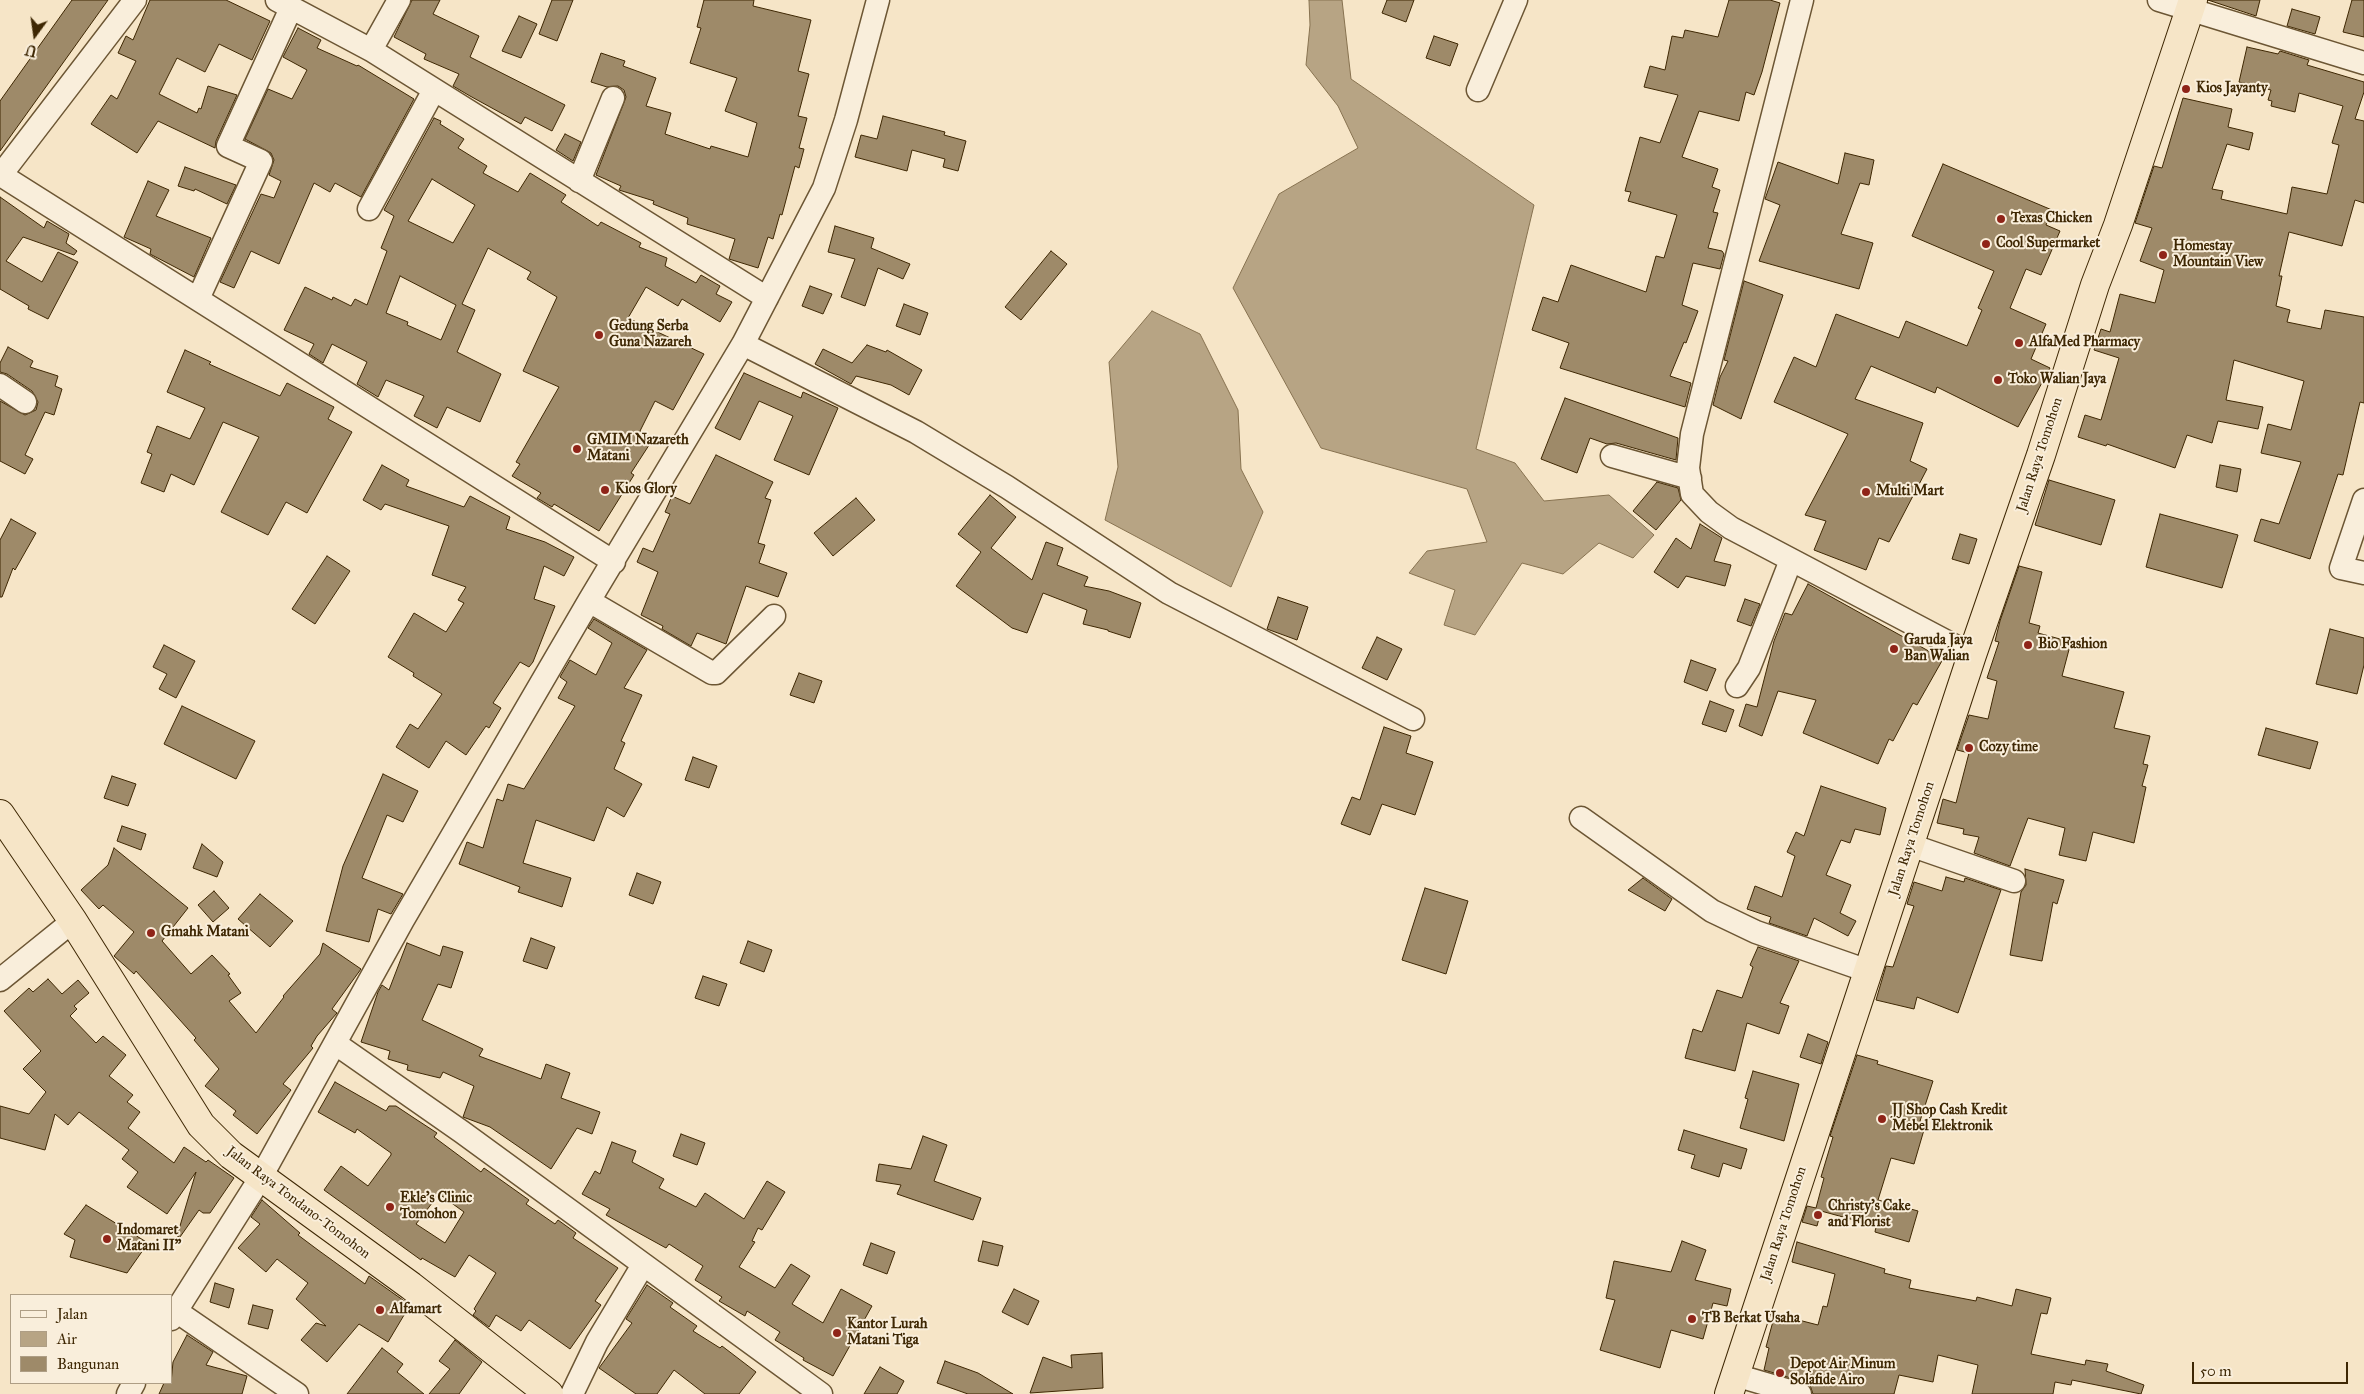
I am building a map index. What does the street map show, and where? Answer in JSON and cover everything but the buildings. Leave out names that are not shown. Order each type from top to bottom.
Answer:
[{"type":"highway","name":"Jalan Raya Tomohon","points":[[1732,1385],[1972,656],[2041,455],[2095,285],[2118,224],[2191,5]]},
{"type":"highway","name":"Jalan Raya Tondano-Tomohon","points":[[0,814],[72,921],[200,1125],[231,1155],[403,1281],[549,1394]]},
{"type":"street","points":[[135,0],[1,176],[614,562]]},
{"type":"street","points":[[371,50],[399,0]]},
{"type":"street","points":[[283,1390],[174,1315],[261,1177],[403,920],[589,601],[743,344],[824,188],[846,120],[878,0]]},
{"type":"street","points":[[1478,90],[1516,0]]},
{"type":"street","points":[[1802,0],[1692,434],[1688,468],[1692,494],[1709,512],[1731,528],[1972,656]]},
{"type":"street","points":[[2159,0],[2191,5],[2364,63]]},
{"type":"street","points":[[198,299],[261,161],[228,146],[284,4],[371,50],[767,298]]},
{"type":"street","points":[[370,209],[434,90]]},
{"type":"street","points":[[579,181],[614,98]]},
{"type":"street","points":[[743,344],[916,432],[1007,487],[1169,593],[1412,720]]},
{"type":"street","points":[[0,385],[25,402]]},
{"type":"street","points":[[1612,456],[1690,478]]},
{"type":"street","points":[[2364,500],[2341,568],[2364,574]]},
{"type":"street","points":[[1737,686],[1749,668],[1791,560]]},
{"type":"street","points":[[589,601],[712,673],[716,673],[774,616]]},
{"type":"street","points":[[1581,818],[1720,916],[1756,932],[1868,971]]},
{"type":"street","points":[[1910,845],[2014,880]]},
{"type":"street","points":[[0,980],[72,921]]},
{"type":"street","points":[[336,1044],[462,1132],[821,1394]]},
{"type":"street","points":[[572,1394],[597,1342],[643,1264]]},
{"type":"street","points":[[1732,1385],[1800,1394]]},
{"type":"water","points":[[1309,0],[1342,0],[1351,79],[1534,205],[1476,449],[1515,463],[1544,501],[1609,495],[1654,535],[1633,558],[1599,543],[1563,574],[1522,563],[1475,635],[1444,625],[1455,590],[1409,573],[1427,551],[1487,542],[1467,489],[1321,448],[1233,288],[1279,194],[1358,148],[1338,106],[1306,65],[1310,25]]},
{"type":"water","points":[[1152,311],[1200,334],[1238,410],[1241,469],[1263,512],[1231,587],[1105,520],[1118,467],[1109,362]]},
{"type":"place","name":"Kios Jayanty","points":[[2186,89]]},
{"type":"place","name":"Texas Chicken","points":[[2001,219]]},
{"type":"place","name":"Cool Supermarket","points":[[1986,244]]},
{"type":"place","name":"Homestay Mountain View","points":[[2163,255]]},
{"type":"place","name":"Gedung Serba Guna Nazareh","points":[[599,335]]},
{"type":"place","name":"AlfaMed Pharmacy","points":[[2019,343]]},
{"type":"place","name":"Toko Walian Jaya","points":[[1998,380]]},
{"type":"place","name":"GMIM Nazareth Matani","points":[[577,449]]},
{"type":"place","name":"Kios Glory","points":[[605,490]]},
{"type":"place","name":"Multi Mart","points":[[1866,492]]},
{"type":"place","name":"Bio Fashion","points":[[2028,645]]},
{"type":"place","name":"Garuda Jaya Ban Walian","points":[[1894,649]]},
{"type":"place","name":"Cozy time","points":[[1969,748]]},
{"type":"place","name":"Gmahk Matani","points":[[151,933]]},
{"type":"place","name":"JJ Shop Cash Kredit Mebel Elektronik","points":[[1882,1119]]},
{"type":"place","name":"Ekle's Clinic Tomohon","points":[[390,1207]]},
{"type":"place","name":"Christy's Cake and Florist","points":[[1818,1215]]},
{"type":"place","name":"Indomaret Matani II\"","points":[[107,1239]]},
{"type":"place","name":"Alfamart","points":[[380,1310]]},
{"type":"place","name":"TB Berkat Usaha","points":[[1692,1319]]},
{"type":"place","name":"Kantor Lurah Matani Tiga","points":[[837,1333]]},
{"type":"place","name":"Depot Air Minum Solafide Airo","points":[[1780,1373]]}]
